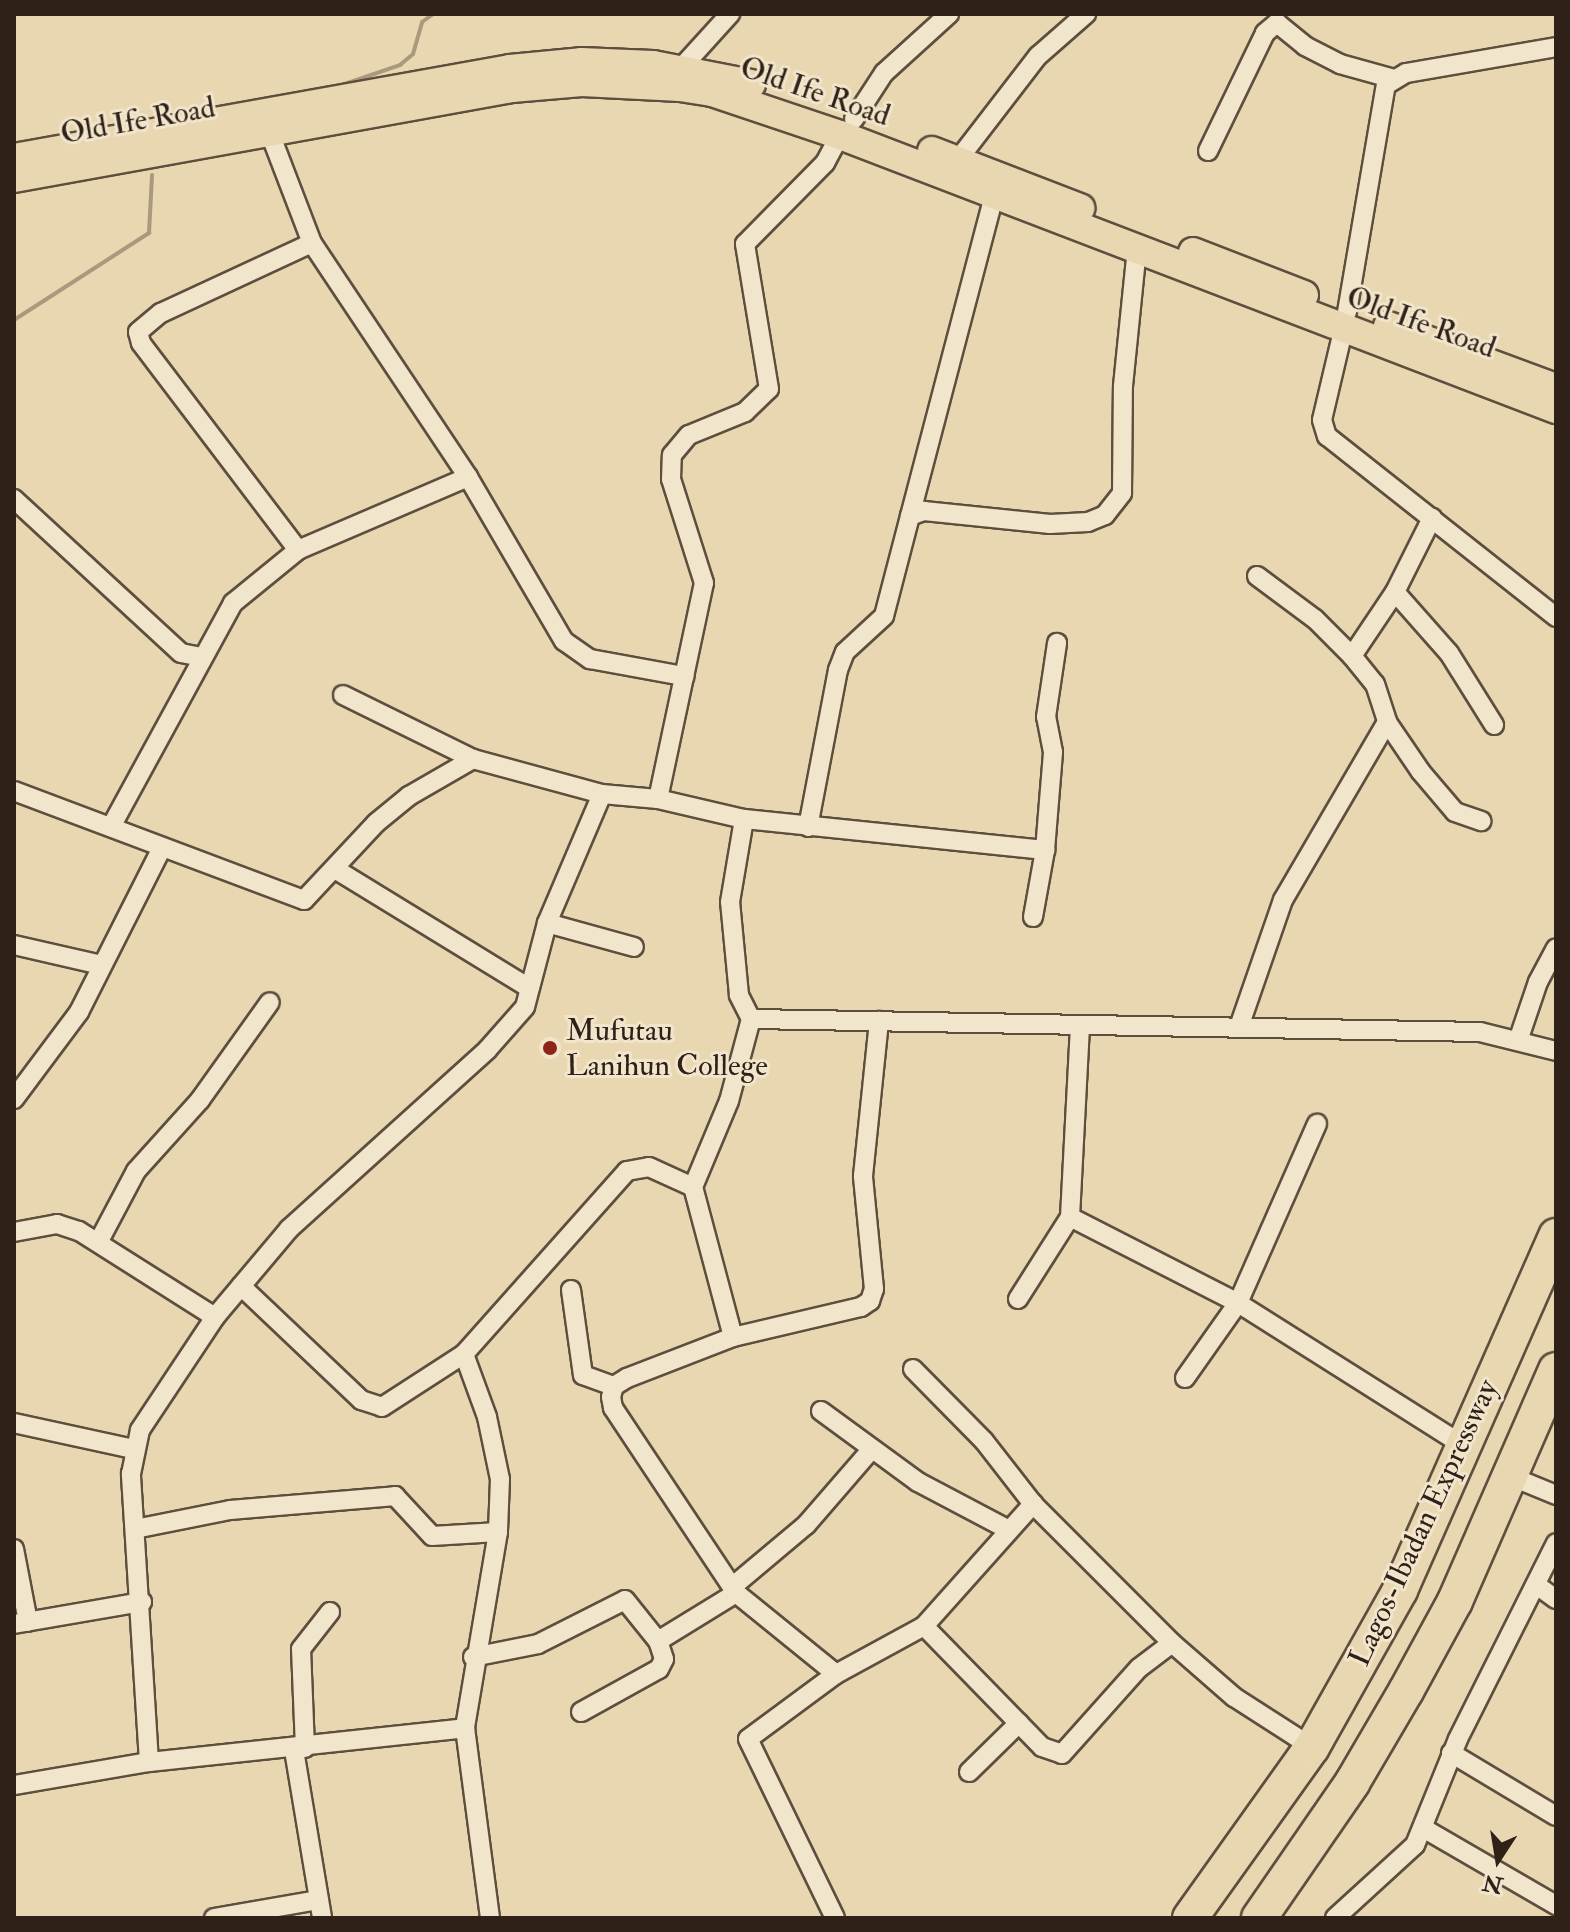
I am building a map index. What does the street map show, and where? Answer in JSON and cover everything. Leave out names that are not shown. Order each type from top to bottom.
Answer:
[{"type":"highway","name":"Lagos-Ibadan Expressway","points":[[1190,1918],[1312,1747],[1400,1590],[1556,1236]]},
{"type":"highway","name":"Lagos-Ibadan Expressway","points":[[1259,1918],[1352,1783],[1455,1601],[1556,1370]]},
{"type":"main road","name":"Old Ife Road","points":[[14,178],[269,131],[556,64],[682,67],[716,73],[847,127],[994,196],[1137,249],[1300,303]]},
{"type":"main road","name":"Old Ife Road","points":[[14,158],[401,98],[546,84],[641,84],[712,92],[847,127],[957,161],[1556,409]]},
{"type":"main road","name":"Old Ife Road","points":[[1345,322],[1556,388]]},
{"type":"street","points":[[682,67],[730,14]]},
{"type":"street","points":[[658,799],[704,583],[671,479],[672,455],[689,435],[745,412],[769,389],[745,244],[825,163],[884,73],[949,14]]},
{"type":"street","points":[[957,161],[1038,56],[1086,14]]},
{"type":"street","points":[[1208,151],[1265,33],[1283,19],[1305,46],[1340,64],[1394,79],[1556,47]]},
{"type":"street","points":[[1394,79],[1380,100],[1345,322],[1322,420],[1327,436],[1383,484],[1432,518],[1556,617]]},
{"type":"street","points":[[269,131],[312,243],[468,477],[564,641],[590,659],[684,676]]},
{"type":"street","points":[[808,827],[838,670],[845,652],[884,616],[994,196]]},
{"type":"street","points":[[298,550],[141,343],[138,332],[161,313],[312,243]]},
{"type":"street","points":[[910,516],[916,511],[955,512],[1050,524],[1088,522],[1113,507],[1122,493],[1123,386],[1137,249]]},
{"type":"street","points":[[112,825],[233,603],[298,550],[468,477]]},
{"type":"street","points":[[14,499],[181,653],[202,657]]},
{"type":"street","points":[[1352,656],[1395,592],[1432,518]]},
{"type":"street","points":[[1257,576],[1315,619],[1352,656],[1375,684],[1387,722],[1455,812],[1481,821]]},
{"type":"street","points":[[1395,592],[1449,653],[1494,725]]},
{"type":"street","points":[[1033,917],[1045,850],[1053,752],[1046,717],[1057,643]]},
{"type":"street","points":[[343,695],[473,759],[602,794],[658,799],[744,819],[1045,850]]},
{"type":"street","points":[[1239,1027],[1283,900],[1387,722]]},
{"type":"street","points":[[14,791],[112,825],[162,848],[210,862],[292,899],[314,895],[352,844],[398,805],[473,759]]},
{"type":"street","points":[[149,1762],[133,1449],[148,1415],[215,1317],[289,1229],[509,1028],[525,1007],[547,923],[602,794]]},
{"type":"street","points":[[733,1337],[693,1187],[729,1101],[751,1019],[739,995],[730,902],[744,819]]},
{"type":"street","points":[[14,1099],[79,1012],[162,848]]},
{"type":"street","points":[[335,869],[529,988]]},
{"type":"street","points":[[547,923],[634,947]]},
{"type":"street","points":[[14,945],[101,965]]},
{"type":"street","points":[[1519,1038],[1556,948]]},
{"type":"street","points":[[100,1239],[136,1171],[200,1100],[270,1002]]},
{"type":"street","points":[[751,1019],[1080,1028],[1239,1027],[1480,1032],[1519,1038],[1556,1051]]},
{"type":"street","points":[[571,1290],[583,1375],[614,1386],[733,1337],[861,1307],[870,1301],[874,1289],[863,1176],[879,1021]]},
{"type":"street","points":[[1018,1299],[1070,1217],[1080,1028]]},
{"type":"street","points":[[1185,1378],[1238,1303],[1317,1124]]},
{"type":"street","points":[[241,1286],[370,1406],[391,1404],[464,1354],[627,1171],[649,1167],[693,1187]]},
{"type":"street","points":[[1070,1217],[1238,1303],[1464,1446]]},
{"type":"street","points":[[14,1232],[57,1224],[100,1239],[142,1273],[215,1317]]},
{"type":"street","points":[[464,1354],[498,1467],[498,1532],[473,1657],[465,1728],[490,1918]]},
{"type":"street","points":[[913,1369],[984,1441],[1033,1504],[1172,1643],[1234,1697],[1312,1747]]},
{"type":"street","points":[[614,1386],[613,1408],[734,1590],[836,1674]]},
{"type":"street","points":[[821,1411],[871,1450],[1009,1530]]},
{"type":"street","points":[[14,1423],[133,1449]]},
{"type":"street","points":[[658,1641],[734,1590],[806,1525],[871,1450]]},
{"type":"street","points":[[1510,1476],[1556,1495]]},
{"type":"street","points":[[135,1529],[230,1510],[395,1496],[432,1536],[498,1532]]},
{"type":"street","points":[[835,1918],[748,1739],[836,1674],[924,1626],[1033,1504]]},
{"type":"street","points":[[1335,1918],[1415,1845],[1451,1753],[1538,1586],[1556,1543]]},
{"type":"street","points":[[14,1549],[21,1623],[142,1602]]},
{"type":"street","points":[[1538,1586],[1556,1599]]},
{"type":"street","points":[[473,1657],[538,1644],[625,1600],[658,1641],[664,1659],[659,1669],[581,1712]]},
{"type":"street","points":[[214,1918],[320,1909],[299,1749],[301,1649],[330,1612]]},
{"type":"street","points":[[924,1626],[1042,1747],[1062,1754],[1139,1668],[1172,1643]]},
{"type":"street","points":[[969,1772],[1019,1723]]},
{"type":"street","points":[[14,1785],[149,1762],[299,1749],[465,1728]]},
{"type":"street","points":[[1451,1753],[1556,1816]]},
{"type":"street","points":[[1423,1828],[1556,1905]]},
{"type":"waterway","points":[[339,86],[400,65],[413,54],[422,22],[433,14]]},
{"type":"waterway","points":[[14,320],[149,233],[152,175]]},
{"type":"place","name":"Mufutau Lanihun College","points":[[550,1048]]}]
